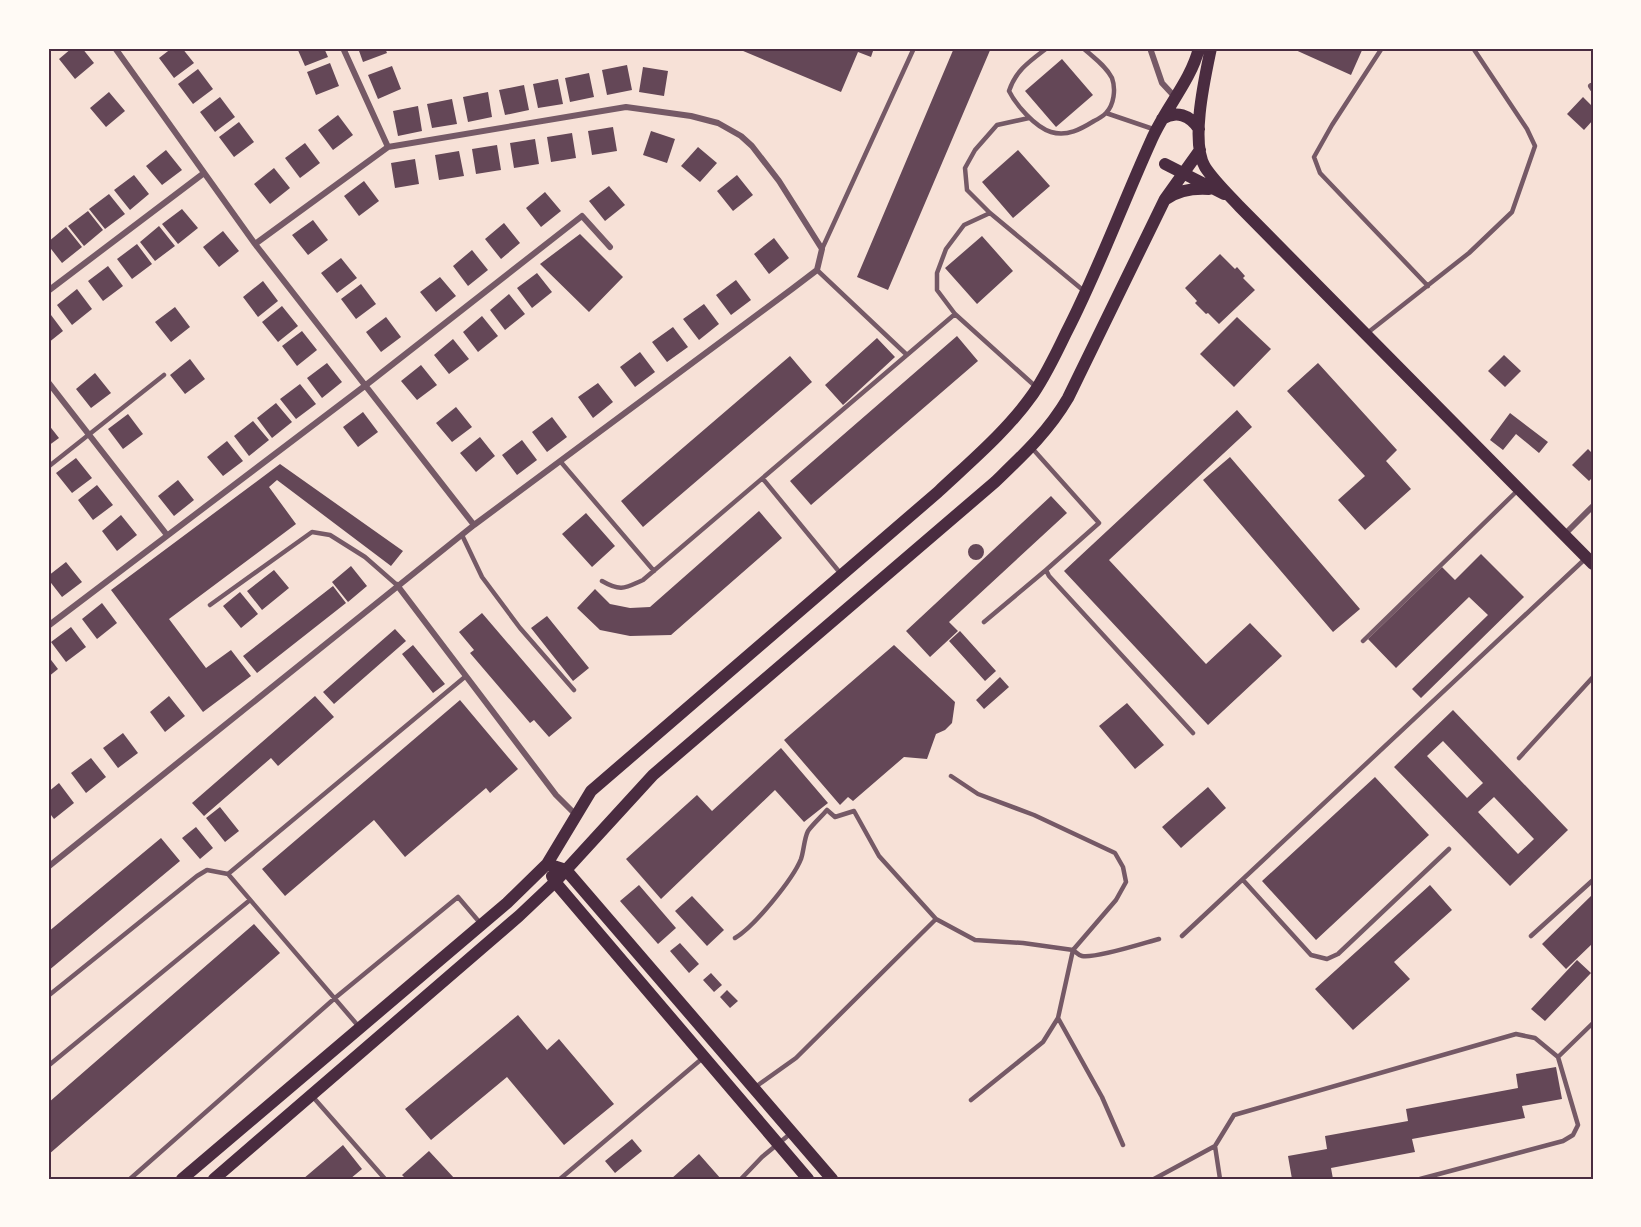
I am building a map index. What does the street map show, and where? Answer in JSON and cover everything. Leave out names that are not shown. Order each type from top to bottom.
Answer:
[{"type":"main road","points":[[182,1179],[507,903],[547,864],[591,791],[938,492],[1016,416],[1037,387],[1086,292],[1156,130],[1191,69],[1199,48]]},
{"type":"main road","points":[[214,1179],[519,916],[555,882],[653,775],[995,482],[1031,447],[1054,420],[1068,398],[1165,199],[1197,154],[1211,48]]},
{"type":"main road","points":[[1199,129],[1194,121],[1182,115],[1171,114],[1156,130],[1153,153],[1165,164],[1216,190],[1239,206]]},
{"type":"main road","points":[[1165,164],[1181,166],[1197,154]]},
{"type":"main road","points":[[1197,154],[1205,167],[1239,206],[1590,561]]},
{"type":"main road","points":[[1165,199],[1188,190],[1202,188],[1216,190]]},
{"type":"main road","points":[[547,864],[566,870],[832,1179]]},
{"type":"main road","points":[[547,864],[555,882],[808,1179]]},
{"type":"street","points":[[115,48],[255,244],[474,525]]},
{"type":"street","points":[[344,48],[388,147]]},
{"type":"street","points":[[1150,48],[1162,83],[1175,97]]},
{"type":"street","points":[[48,867],[474,525],[817,270],[822,249],[779,181],[752,146],[730,128],[691,116],[626,107],[388,147],[255,244]]},
{"type":"street","points":[[48,291],[204,173]]},
{"type":"street","points":[[48,626],[366,386],[582,216],[610,247]]},
{"type":"street","points":[[48,382],[167,535]]},
{"type":"street","points":[[1564,535],[1593,506]]},
{"type":"street","points":[[397,585],[556,795],[576,816]]},
{"type":"lane","points":[[822,249],[914,48]]},
{"type":"lane","points":[[1047,48],[1021,68],[1013,79],[1009,91],[1015,103],[1029,118],[1050,132],[1067,135],[1106,113],[1112,104],[1115,92],[1112,78],[1083,48]]},
{"type":"lane","points":[[1382,48],[1314,157],[1320,173],[1428,286]]},
{"type":"lane","points":[[1366,334],[1469,253],[1512,212],[1535,146],[1527,129],[1473,48]]},
{"type":"lane","points":[[1106,113],[1156,130]]},
{"type":"lane","points":[[1029,118],[997,125],[975,150],[965,168],[967,190],[990,213],[1086,292]]},
{"type":"lane","points":[[990,213],[964,225],[946,249],[937,273],[937,290],[955,314],[1037,387]]},
{"type":"lane","points":[[817,270],[907,355]]},
{"type":"lane","points":[[602,581],[624,589],[643,580],[955,314]]},
{"type":"lane","points":[[48,467],[164,375]]},
{"type":"lane","points":[[984,622],[1099,523],[1031,447]]},
{"type":"lane","points":[[560,461],[654,571]]},
{"type":"lane","points":[[763,479],[841,574]]},
{"type":"lane","points":[[1363,641],[1519,489]]},
{"type":"lane","points":[[210,605],[312,532],[330,535],[365,557],[397,585]]},
{"type":"lane","points":[[462,535],[483,578],[520,628],[574,690]]},
{"type":"lane","points":[[1182,936],[1590,561]]},
{"type":"lane","points":[[1046,570],[1193,733]]},
{"type":"lane","points":[[228,874],[466,676]]},
{"type":"lane","points":[[1519,758],[1593,676]]},
{"type":"lane","points":[[951,776],[978,794],[1034,814],[1115,853],[1123,867],[1126,882],[1116,900],[1073,950],[1058,1018],[1043,1042],[971,1100]]},
{"type":"lane","points":[[735,938],[756,920],[780,891],[800,860],[807,832],[827,810],[835,817],[854,811],[879,856],[936,919],[975,940],[1023,943],[1073,950],[1082,956],[1127,948],[1159,939]]},
{"type":"lane","points":[[1243,880],[1311,955],[1327,959],[1338,954],[1449,849]]},
{"type":"lane","points":[[48,996],[207,870],[228,874],[360,1028]]},
{"type":"lane","points":[[1531,936],[1593,880]]},
{"type":"lane","points":[[130,1179],[335,998],[458,897],[482,925]]},
{"type":"lane","points":[[48,1066],[250,900]]},
{"type":"lane","points":[[754,1088],[796,1058],[936,919]]},
{"type":"lane","points":[[1058,1018],[1102,1096],[1123,1145]]},
{"type":"lane","points":[[1558,1057],[1593,1023]]},
{"type":"lane","points":[[1154,1179],[1215,1146],[1234,1115],[1516,1035],[1535,1038],[1558,1057],[1578,1125],[1573,1135],[1563,1141],[1420,1179]]},
{"type":"lane","points":[[560,1179],[704,1057]]},
{"type":"lane","points":[[311,1095],[385,1179]]},
{"type":"lane","points":[[741,1179],[762,1157],[792,1133]]},
{"type":"lane","points":[[1215,1146],[1220,1179]]},
{"type":"building","points":[[72,48],[82,48],[94,63],[75,79],[59,59]]},
{"type":"building","points":[[172,48],[182,48],[194,63],[174,78],[159,58]]},
{"type":"building","points":[[297,48],[324,48],[328,57],[305,66]]},
{"type":"building","points":[[358,48],[385,48],[387,53],[363,62]]},
{"type":"building","points":[[736,48],[874,48],[871,57],[858,52],[841,92]]},
{"type":"building","points":[[954,48],[991,48],[888,290],[857,277]]},
{"type":"building","points":[[1291,48],[1363,48],[1351,75]]},
{"type":"building","points":[[1062,59],[1093,95],[1056,127],[1025,91]]},
{"type":"building","points":[[330,63],[339,86],[316,95],[307,72]]},
{"type":"building","points":[[627,65],[632,90],[607,95],[602,70]]},
{"type":"building","points":[[392,66],[401,89],[378,99],[368,75]]},
{"type":"building","points":[[643,67],[668,71],[664,96],[639,92]]},
{"type":"building","points":[[198,69],[213,89],[193,104],[178,84]]},
{"type":"building","points":[[589,73],[594,97],[570,102],[565,78]]},
{"type":"building","points":[[558,79],[563,104],[538,108],[533,84]]},
{"type":"building","points":[[524,85],[529,110],[505,115],[499,90]]},
{"type":"building","points":[[109,92],[125,111],[106,127],[90,108]]},
{"type":"building","points":[[488,92],[492,117],[468,122],[463,97]]},
{"type":"building","points":[[220,97],[235,117],[215,132],[200,112]]},
{"type":"building","points":[[1583,97],[1593,107],[1593,120],[1584,130],[1567,114]]},
{"type":"building","points":[[452,99],[457,124],[432,128],[427,104]]},
{"type":"building","points":[[418,106],[422,131],[398,136],[393,111]]},
{"type":"building","points":[[338,115],[353,135],[333,150],[318,130]]},
{"type":"building","points":[[239,122],[254,142],[234,157],[219,137]]},
{"type":"building","points":[[613,127],[617,151],[592,155],[588,131]]},
{"type":"building","points":[[651,131],[675,139],[667,163],[643,155]]},
{"type":"building","points":[[572,133],[576,158],[551,162],[547,137]]},
{"type":"building","points":[[535,139],[539,164],[514,168],[510,143]]},
{"type":"building","points":[[305,143],[320,163],[300,178],[285,158]]},
{"type":"building","points":[[497,145],[501,170],[476,174],[472,149]]},
{"type":"building","points":[[698,147],[717,163],[700,182],[681,166]]},
{"type":"building","points":[[166,150],[182,170],[162,185],[146,166]]},
{"type":"building","points":[[1018,150],[1050,186],[1013,218],[982,182]]},
{"type":"building","points":[[459,151],[464,176],[439,180],[435,155]]},
{"type":"building","points":[[415,159],[419,184],[395,188],[391,163]]},
{"type":"building","points":[[274,168],[290,188],[270,204],[254,184]]},
{"type":"building","points":[[134,175],[149,194],[130,210],[114,190]]},
{"type":"building","points":[[737,175],[753,195],[733,211],[717,191]]},
{"type":"building","points":[[364,181],[379,201],[359,216],[344,196]]},
{"type":"building","points":[[609,186],[625,205],[605,221],[589,201]]},
{"type":"building","points":[[545,192],[561,211],[541,227],[526,208]]},
{"type":"building","points":[[109,194],[125,214],[105,229],[89,209]]},
{"type":"building","points":[[182,209],[198,228],[178,244],[162,224]]},
{"type":"building","points":[[88,211],[103,230],[84,246],[68,226]]},
{"type":"building","points":[[313,220],[328,240],[308,255],[292,235]]},
{"type":"building","points":[[504,223],[520,243],[501,259],[485,239]]},
{"type":"building","points":[[159,226],[175,246],[155,261],[140,242]]},
{"type":"building","points":[[66,227],[82,247],[62,263],[48,242]]},
{"type":"building","points":[[223,231],[239,251],[219,267],[203,247]]},
{"type":"building","points":[[580,234],[623,277],[589,312],[540,264]]},
{"type":"building","points":[[982,236],[1013,271],[977,304],[945,268]]},
{"type":"building","points":[[774,238],[789,258],[769,274],[754,254]]},
{"type":"building","points":[[137,244],[152,264],[132,279],[117,259]]},
{"type":"building","points":[[472,250],[488,270],[468,286],[453,266]]},
{"type":"building","points":[[1220,254],[1235,269],[1237,267],[1245,276],[1243,278],[1255,290],[1219,324],[1195,303],[1197,301],[1185,288]]},
{"type":"building","points":[[341,258],[357,278],[337,293],[321,273]]},
{"type":"building","points":[[108,266],[123,286],[103,301],[88,281]]},
{"type":"building","points":[[537,273],[552,292],[532,308],[517,288]]},
{"type":"building","points":[[440,277],[456,296],[436,312],[420,292]]},
{"type":"building","points":[[736,280],[751,300],[731,315],[716,295]]},
{"type":"building","points":[[263,281],[278,301],[258,317],[243,297]]},
{"type":"building","points":[[361,284],[376,304],[356,319],[341,299]]},
{"type":"building","points":[[77,289],[92,309],[72,325],[57,305]]},
{"type":"building","points":[[509,294],[525,314],[505,330],[490,310]]},
{"type":"building","points":[[704,304],[719,324],[699,340],[683,319]]},
{"type":"building","points":[[282,306],[298,326],[278,342],[262,322]]},
{"type":"building","points":[[175,307],[190,327],[171,342],[155,322]]},
{"type":"building","points":[[48,311],[63,331],[48,343]]},
{"type":"building","points":[[482,316],[498,336],[478,352],[463,332]]},
{"type":"building","points":[[386,317],[401,337],[381,352],[366,332]]},
{"type":"building","points":[[1237,317],[1271,349],[1234,387],[1200,354]]},
{"type":"building","points":[[673,327],[688,347],[667,362],[652,342]]},
{"type":"building","points":[[302,331],[317,350],[297,366],[282,346]]},
{"type":"building","points":[[957,336],[978,361],[811,505],[790,481]]},
{"type":"building","points":[[877,338],[895,357],[843,405],[825,385]]},
{"type":"building","points":[[453,339],[469,359],[449,374],[434,355]]},
{"type":"building","points":[[640,352],[655,372],[635,387],[620,367]]},
{"type":"building","points":[[1504,355],[1521,371],[1505,387],[1488,371]]},
{"type":"building","points":[[790,356],[812,382],[643,527],[621,501]]},
{"type":"building","points":[[190,359],[205,379],[185,394],[170,375]]},
{"type":"building","points":[[327,363],[342,382],[322,398],[307,378]]},
{"type":"building","points":[[1318,363],[1397,450],[1386,461],[1411,489],[1365,530],[1338,500],[1365,476],[1287,391]]},
{"type":"building","points":[[421,365],[437,385],[417,400],[401,381]]},
{"type":"building","points":[[95,373],[111,393],[91,408],[76,389]]},
{"type":"building","points":[[598,383],[613,402],[593,418],[578,397]]},
{"type":"building","points":[[300,384],[316,404],[296,419],[280,399]]},
{"type":"building","points":[[276,403],[292,422],[272,438],[257,418]]},
{"type":"building","points":[[456,407],[472,427],[452,442],[436,423]]},
{"type":"building","points":[[1237,410],[1252,427],[1109,560],[1206,664],[1250,623],[1282,656],[1208,725],[1064,571]]},
{"type":"building","points":[[363,412],[378,432],[358,447],[343,427]]},
{"type":"building","points":[[1510,413],[1548,442],[1539,453],[1516,434],[1503,450],[1490,440]]},
{"type":"building","points":[[128,414],[143,434],[123,449],[108,429]]},
{"type":"building","points":[[552,417],[567,437],[547,452],[532,432]]},
{"type":"building","points":[[253,421],[269,440],[249,456],[234,436]]},
{"type":"building","points":[[48,424],[59,438],[48,446]]},
{"type":"building","points":[[480,437],[495,456],[476,472],[460,453]]},
{"type":"building","points":[[522,440],[537,460],[517,475],[502,455]]},
{"type":"building","points":[[227,441],[243,461],[223,476],[207,457]]},
{"type":"building","points":[[1588,449],[1593,454],[1593,477],[1589,481],[1572,465]]},
{"type":"building","points":[[1230,457],[1360,609],[1333,632],[1203,480]]},
{"type":"building","points":[[76,458],[92,478],[72,493],[56,473]]},
{"type":"building","points":[[280,464],[403,551],[391,566],[277,480],[269,487],[296,524],[169,619],[206,668],[231,650],[251,676],[203,712],[111,590]]},
{"type":"building","points":[[178,480],[194,500],[174,516],[158,496]]},
{"type":"building","points":[[97,485],[113,505],[93,520],[78,500]]},
{"type":"building","points":[[1051,496],[1067,513],[949,622],[958,631],[930,657],[906,631]]},
{"type":"building","points":[[759,511],[782,538],[671,635],[630,636],[600,630],[577,608],[595,589],[610,604],[630,608],[650,607]]},
{"type":"building","points":[[586,513],[615,546],[592,567],[562,534]]},
{"type":"building","points":[[121,515],[137,535],[117,551],[102,531]]},
{"type":"building","points":[[973,544],[979,544],[984,552],[982,558],[973,560],[968,555],[968,549]]},
{"type":"building","points":[[1481,554],[1524,597],[1421,698],[1412,689],[1488,615],[1469,597],[1396,668],[1368,639],[1442,567],[1455,580]]},
{"type":"building","points":[[66,562],[82,582],[62,597],[48,576]]},
{"type":"building","points":[[351,566],[367,586],[348,602],[332,582]]},
{"type":"building","points":[[274,570],[289,588],[262,610],[247,591]]},
{"type":"building","points":[[333,586],[346,603],[257,673],[243,656]]},
{"type":"building","points":[[240,592],[258,614],[241,628],[223,606]]},
{"type":"building","points":[[102,603],[117,623],[97,639],[82,619]]},
{"type":"building","points":[[482,613],[572,718],[549,737],[534,720],[530,723],[470,653],[474,650],[459,632]]},
{"type":"building","points":[[547,616],[589,668],[573,681],[531,628]]},
{"type":"building","points":[[71,627],[86,647],[66,662],[51,642]]},
{"type":"building","points":[[395,629],[406,641],[334,704],[323,692]]},
{"type":"building","points":[[960,631],[996,671],[985,681],[949,641]]},
{"type":"building","points":[[413,645],[445,684],[433,693],[402,654]]},
{"type":"building","points":[[894,645],[955,702],[952,723],[945,730],[936,734],[927,759],[904,757],[853,801],[848,797],[840,805],[784,740]]},
{"type":"building","points":[[48,656],[58,669],[48,677]]},
{"type":"building","points":[[1000,677],[1009,687],[984,709],[976,700]]},
{"type":"building","points":[[169,696],[185,716],[165,732],[150,712]]},
{"type":"building","points":[[315,696],[334,717],[278,766],[271,758],[204,816],[192,803]]},
{"type":"building","points":[[460,700],[518,769],[490,793],[486,788],[405,857],[374,820],[285,896],[262,869]]},
{"type":"building","points":[[1127,703],[1164,745],[1135,769],[1099,726]]},
{"type":"building","points":[[1453,710],[1568,830],[1510,886],[1394,767]],"holes":[[[1443,741],[1483,783],[1467,798],[1427,756]],[[1494,797],[1534,839],[1518,854],[1478,812]]]},
{"type":"building","points":[[123,733],[138,753],[118,768],[103,748]]},
{"type":"building","points":[[781,748],[828,803],[804,822],[775,790],[661,899],[626,859],[697,795],[712,811]]},
{"type":"building","points":[[91,758],[106,777],[86,793],[71,773]]},
{"type":"building","points":[[1375,777],[1429,835],[1316,940],[1262,881]]},
{"type":"building","points":[[59,783],[74,803],[54,819],[48,811],[48,792]]},
{"type":"building","points":[[1208,787],[1226,808],[1181,848],[1162,827]]},
{"type":"building","points":[[220,807],[239,831],[225,842],[206,818]]},
{"type":"building","points":[[196,827],[213,848],[200,859],[182,838]]},
{"type":"building","points":[[161,838],[180,861],[48,971],[48,932]]},
{"type":"building","points":[[639,885],[676,928],[658,944],[620,901]]},
{"type":"building","points":[[1430,885],[1452,910],[1394,962],[1410,979],[1353,1030],[1315,989]]},
{"type":"building","points":[[1593,894],[1593,943],[1566,969],[1542,944]]},
{"type":"building","points":[[692,896],[724,930],[707,946],[675,911]]},
{"type":"building","points":[[254,924],[280,953],[48,1155],[48,1103]]},
{"type":"building","points":[[680,943],[699,964],[689,973],[670,951]]},
{"type":"building","points":[[1577,960],[1591,973],[1545,1021],[1531,1009]]},
{"type":"building","points":[[711,973],[722,985],[714,992],[703,980]]},
{"type":"building","points":[[727,990],[738,1001],[730,1008],[720,997]]},
{"type":"building","points":[[518,1015],[547,1050],[559,1039],[614,1104],[564,1145],[507,1077],[431,1140],[405,1109]]},
{"type":"building","points":[[1556,1067],[1562,1099],[1522,1106],[1525,1118],[1412,1139],[1415,1152],[1331,1168],[1333,1179],[1292,1179],[1288,1156],[1327,1149],[1325,1136],[1408,1121],[1406,1109],[1518,1088],[1516,1074]]},
{"type":"building","points":[[632,1139],[642,1151],[615,1173],[605,1161]]},
{"type":"building","points":[[343,1145],[362,1169],[350,1179],[303,1179]]},
{"type":"building","points":[[429,1151],[455,1179],[406,1179],[402,1175]]},
{"type":"building","points":[[699,1154],[721,1179],[671,1179]]}]
